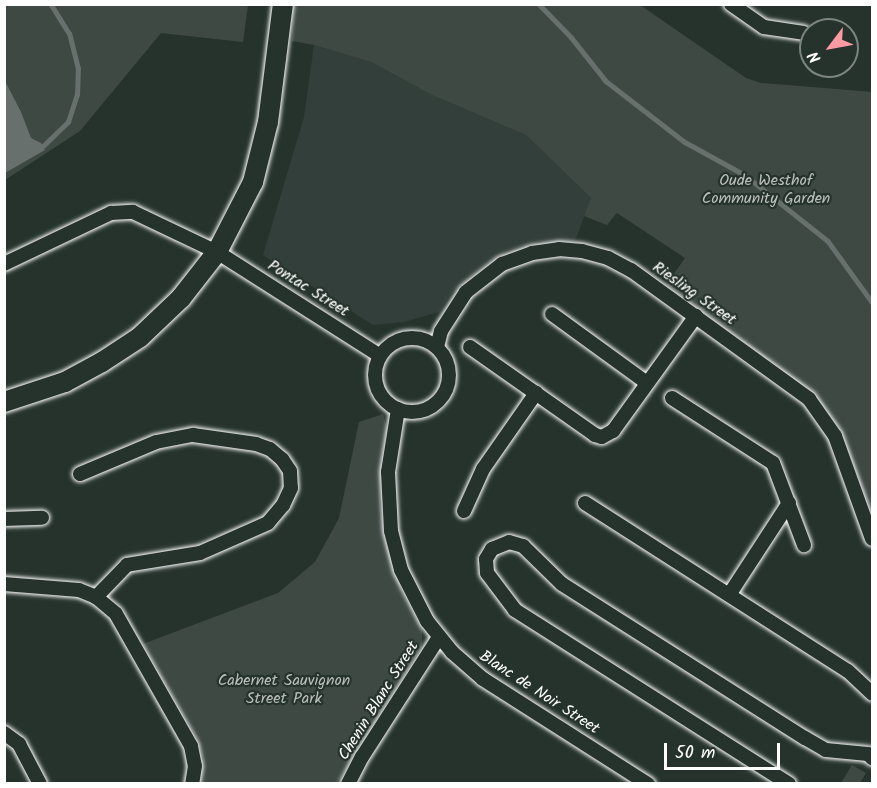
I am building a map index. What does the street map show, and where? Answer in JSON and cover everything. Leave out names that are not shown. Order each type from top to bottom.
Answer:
[{"type":"street","points":[[4,402],[64,382],[102,362],[140,337],[181,298],[217,252],[253,182],[268,122],[283,4]]},
{"type":"street","points":[[731,4],[764,27],[799,32]]},
{"type":"street","name":"Pontac Street","points":[[4,264],[100,218],[122,211],[133,212],[217,252],[380,356]]},
{"type":"street","name":"Riesling Street","points":[[437,347],[441,331],[461,298],[475,282],[509,260],[548,250],[582,251],[608,258],[631,270],[795,387],[820,413],[838,443],[873,539]]},
{"type":"street","points":[[552,314],[647,383]]},
{"type":"street","points":[[470,347],[595,435],[602,437],[613,431],[696,316]]},
{"type":"street","points":[[406,338],[417,338],[437,347],[443,354],[450,372],[446,391],[434,405],[425,410],[416,412],[398,409],[384,398],[376,382],[375,373],[380,356],[387,347],[406,338]]},
{"type":"street","points":[[464,511],[483,469],[536,393]]},
{"type":"street","points":[[672,398],[770,459],[779,472],[804,545]]},
{"type":"street","name":"Blanc de Noir Street","points":[[398,409],[388,472],[391,531],[409,588],[439,636],[483,679],[641,782]]},
{"type":"street","points":[[80,474],[156,442],[192,435],[256,444],[270,449],[282,459],[290,471],[291,488],[284,505],[268,523],[200,553],[127,565],[96,597]]},
{"type":"street","points":[[585,503],[848,670],[873,693]]},
{"type":"street","points":[[729,595],[789,503]]},
{"type":"street","points":[[4,519],[42,518]]},
{"type":"street","points":[[789,783],[516,610],[487,573],[486,559],[492,549],[509,542],[523,546],[562,584],[826,750],[871,751]]},
{"type":"street","points":[[4,584],[71,588],[96,597],[116,614],[191,746],[195,759],[192,783]]},
{"type":"street","name":"Chenin Blanc Street","points":[[348,783],[439,636]]},
{"type":"street","points":[[4,733],[19,744],[40,783]]},
{"type":"shaded area","points":[[314,45],[371,62],[432,95],[526,135],[591,198],[575,241],[539,241],[509,250],[485,265],[451,293],[439,312],[404,322],[373,325],[263,255],[304,117]]},
{"type":"shaded area","points":[[5,81],[31,138],[41,143],[45,150],[5,173]]},
{"type":"green space","points":[[5,5],[248,5],[243,42],[161,33],[80,131],[5,180]]},
{"type":"green space","name":"Oude Westhof Community Garden","points":[[293,5],[640,5],[746,78],[761,83],[872,92],[872,515],[841,430],[814,394],[666,285],[685,258],[617,213],[607,225],[584,216],[591,198],[526,135],[432,95],[371,62],[292,41]]},
{"type":"green space","name":"Cabernet Sauvignon Street Park","points":[[383,414],[387,429],[382,457],[380,503],[385,541],[402,593],[422,629],[422,647],[337,783],[201,783],[203,759],[198,740],[143,644],[278,593],[315,562],[339,518],[359,422]]},
{"type":"green space","points":[[852,765],[866,773],[860,783],[841,783]]},
{"type":"waterway","points":[[43,146],[68,122],[77,95],[78,69],[69,34],[50,4]]},
{"type":"waterway","points":[[539,4],[571,37],[606,81],[685,142],[745,175],[828,241],[872,302]]}]
